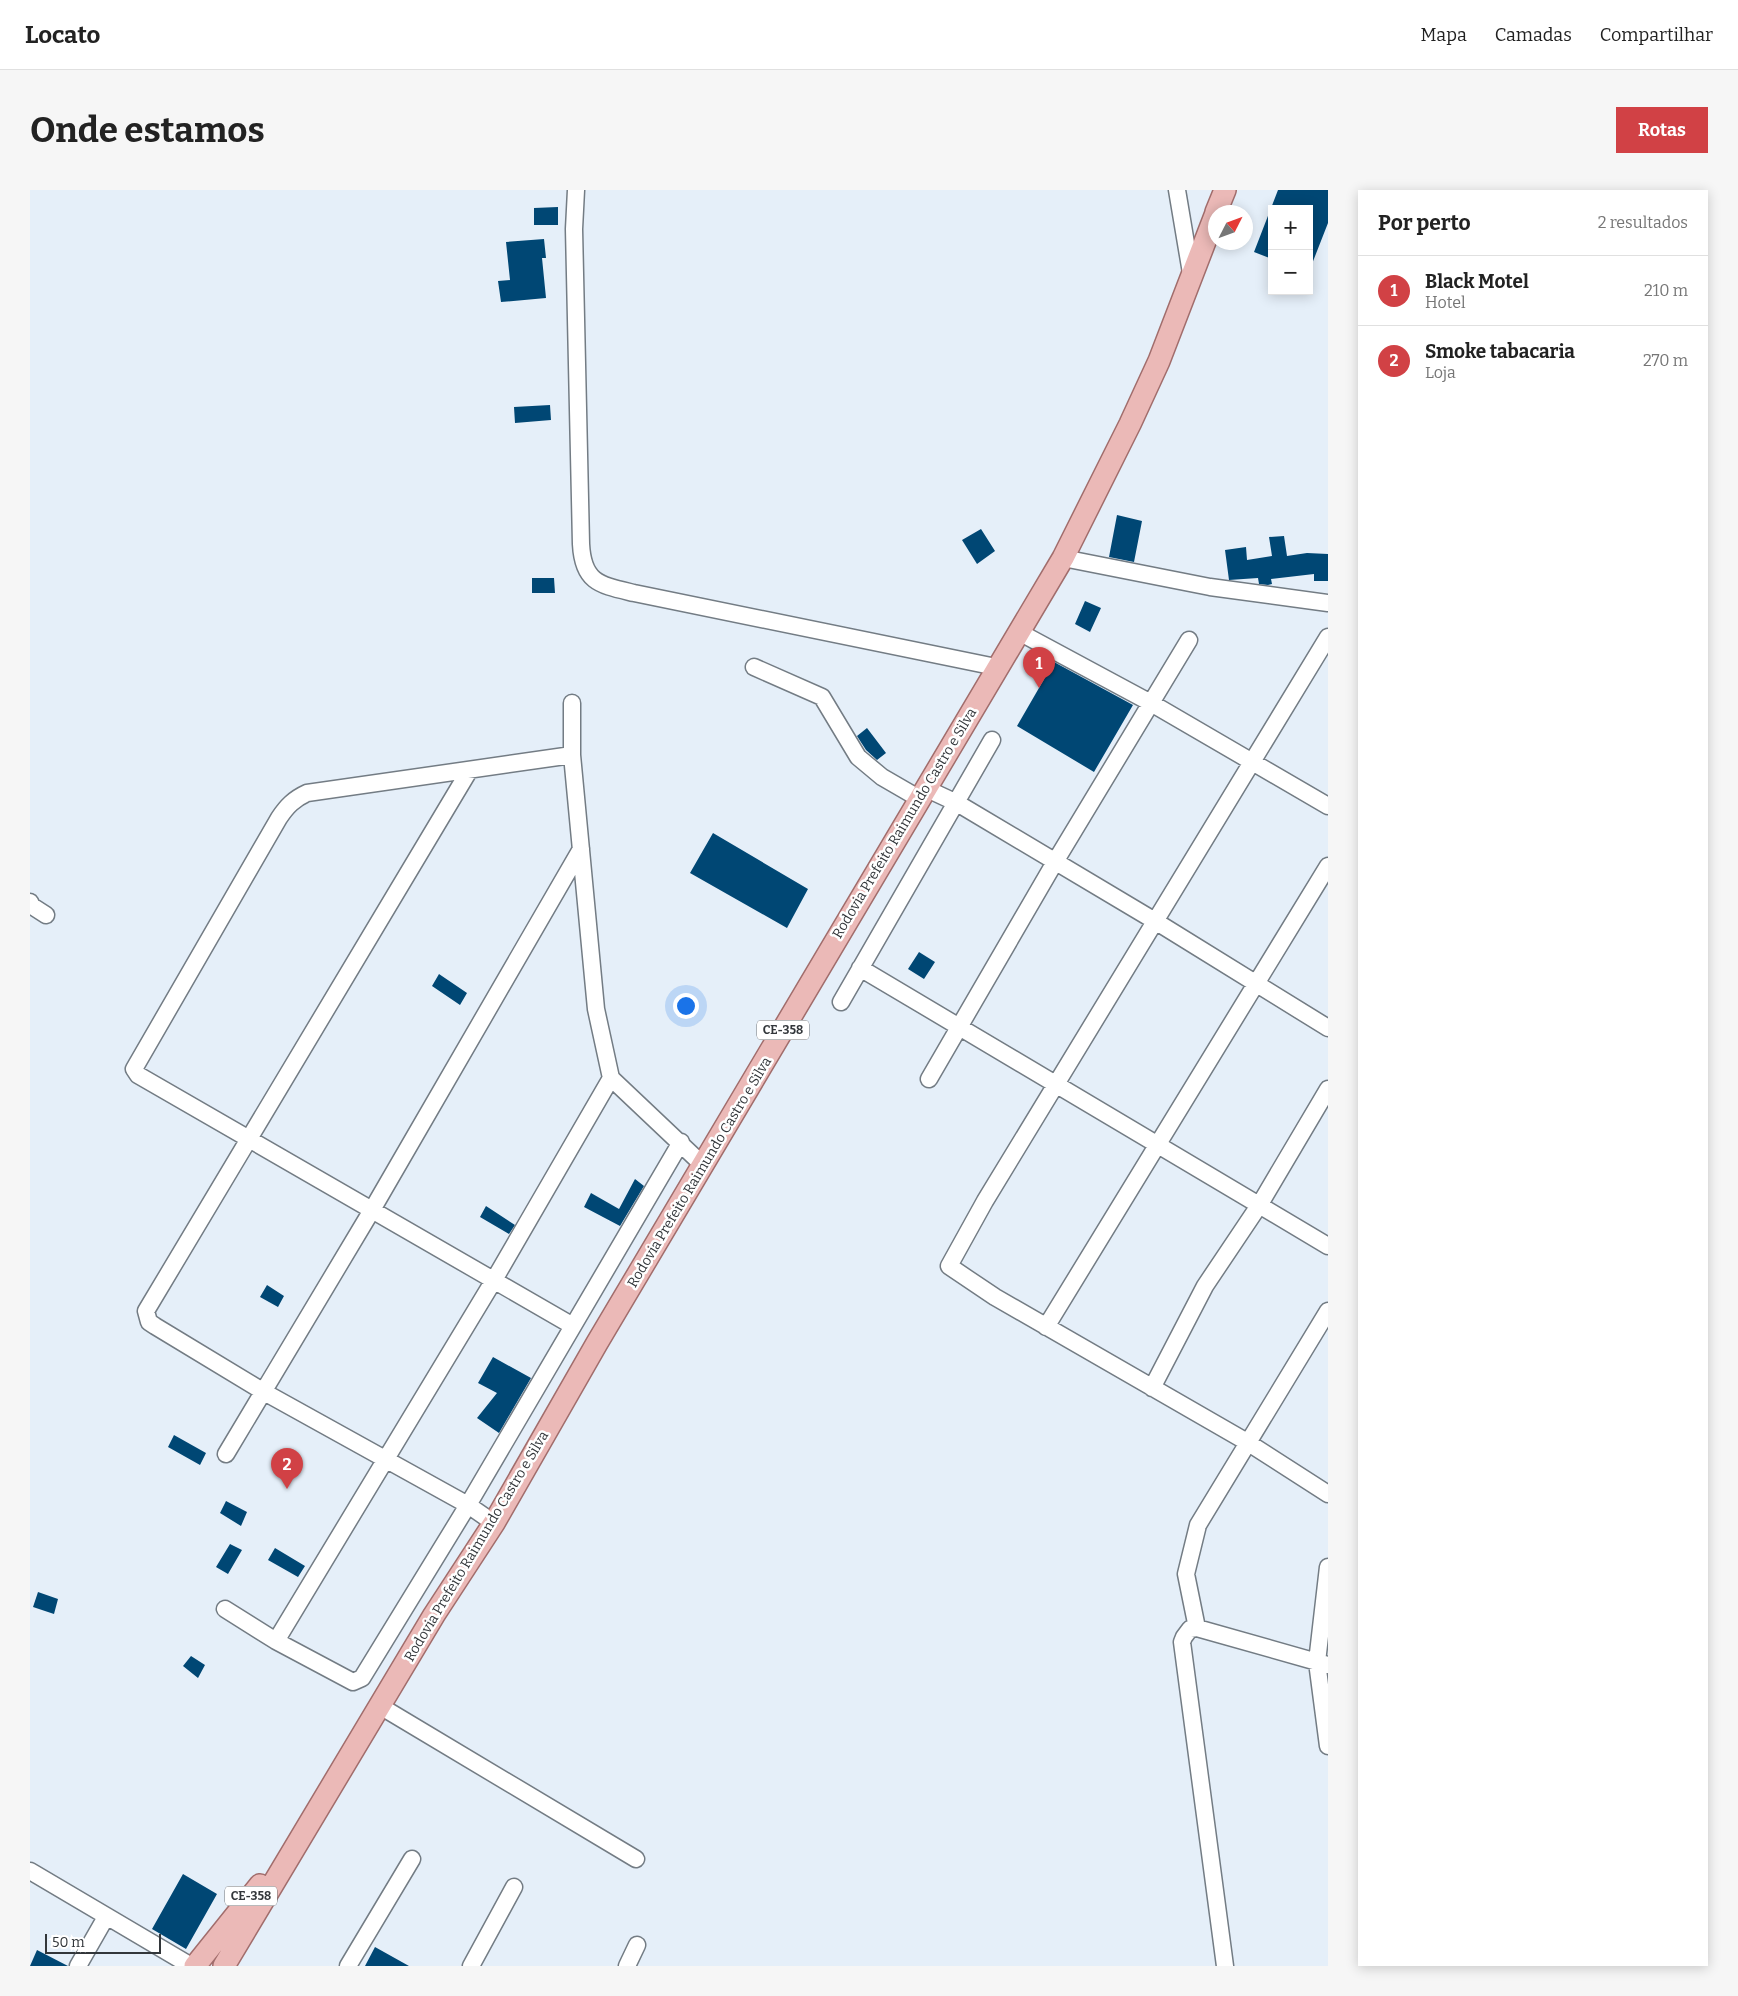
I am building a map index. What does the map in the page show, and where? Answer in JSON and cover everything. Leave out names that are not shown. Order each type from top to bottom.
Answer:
[{"type":"main road","name":"Rodovia Prefeito Raimundo Castro e Silva","points":[[1219,205],[1225,190]]},
{"type":"main road","name":"Rodovia Prefeito Raimundo Castro e Silva","points":[[308,1826],[434,1615],[494,1522],[597,1343],[924,794],[996,667],[1063,558],[1130,424],[1159,361],[1208,233]]},
{"type":"main road","name":"CE-358","points":[[195,1966],[308,1826]]},
{"type":"main road","name":"CE-358","points":[[224,1966],[308,1826]]},
{"type":"street","points":[[576,190],[574,229],[581,550],[586,571],[593,580],[610,588],[996,667]]},
{"type":"street","points":[[1177,190],[1191,274]]},
{"type":"street","points":[[1063,558],[1210,588],[1328,603]]},
{"type":"street","points":[[1019,632],[1151,703],[1328,806]]},
{"type":"street","points":[[1328,637],[985,1201],[949,1266],[995,1297],[1247,1442],[1328,1494]]},
{"type":"street","points":[[929,1079],[958,1025],[1189,640]]},
{"type":"street","points":[[754,667],[822,697],[858,758],[882,777],[924,794],[957,804],[1155,921],[1328,1028]]},
{"type":"street","points":[[572,704],[572,755],[596,1009],[611,1078],[681,1142],[704,1166]]},
{"type":"street","points":[[841,1002],[957,804],[992,740]]},
{"type":"street","points":[[572,755],[307,793],[288,806],[134,1068],[138,1075],[573,1326]]},
{"type":"street","points":[[469,771],[146,1310],[149,1322],[155,1326],[264,1392],[468,1505],[494,1522]]},
{"type":"street","points":[[226,1454],[372,1210],[581,848]]},
{"type":"street","points":[[1046,1327],[1257,985],[1328,866]]},
{"type":"street","points":[[30,902],[32,906],[46,915]]},
{"type":"street","points":[[860,968],[1328,1246]]},
{"type":"street","points":[[276,1641],[494,1280],[611,1078]]},
{"type":"street","points":[[1152,1388],[1205,1286],[1260,1204],[1328,1089]]},
{"type":"street","points":[[225,1609],[276,1641],[353,1682],[362,1678],[468,1505],[681,1142]]},
{"type":"street","points":[[1197,1628],[1186,1574],[1198,1525],[1328,1311]]},
{"type":"street","points":[[1328,1567],[1323,1664],[1328,1746]]},
{"type":"street","points":[[1224,1966],[1182,1642],[1186,1632],[1197,1628],[1323,1664]]},
{"type":"street","points":[[380,1706],[636,1859]]},
{"type":"street","points":[[348,1966],[412,1858]]},
{"type":"street","points":[[30,1871],[191,1966]]},
{"type":"street","points":[[471,1966],[514,1886]]},
{"type":"street","points":[[78,1966],[106,1917]]},
{"type":"street","points":[[627,1966],[637,1944]]},
{"type":"building","points":[[1278,190],[1328,190],[1328,223],[1313,261],[1313,205],[1272,205]]},
{"type":"building","points":[[558,207],[558,225],[534,225],[534,208]]},
{"type":"building","points":[[1268,216],[1268,257],[1254,252]]},
{"type":"building","points":[[544,239],[546,258],[542,258],[546,298],[501,302],[498,281],[510,280],[506,242]]},
{"type":"building","points":[[550,405],[551,420],[515,423],[514,407]]},
{"type":"building","points":[[1117,515],[1142,521],[1134,562],[1109,557]]},
{"type":"building","points":[[981,529],[995,551],[977,564],[962,540]]},
{"type":"building","points":[[1284,536],[1287,556],[1307,553],[1328,554],[1328,581],[1314,581],[1314,574],[1271,579],[1272,584],[1268,585],[1259,584],[1258,578],[1229,580],[1225,550],[1246,547],[1247,560],[1272,556],[1269,537]]},
{"type":"building","points":[[532,578],[554,578],[555,593],[532,593]]},
{"type":"building","points":[[1085,601],[1101,608],[1090,632],[1075,624]]},
{"type":"building","points":[[1054,662],[1133,705],[1094,772],[1017,726]]},
{"type":"building","points":[[867,728],[886,753],[877,760],[866,750],[857,736]]},
{"type":"building","points":[[713,833],[808,889],[787,928],[690,873]]},
{"type":"building","points":[[919,952],[935,962],[924,979],[908,969]]},
{"type":"building","points":[[439,974],[467,993],[460,1005],[432,986]]},
{"type":"building","points":[[635,1179],[644,1186],[620,1226],[584,1207],[591,1193],[619,1209]]},
{"type":"building","points":[[486,1206],[515,1225],[509,1234],[480,1217]]},
{"type":"building","points":[[267,1285],[284,1296],[278,1307],[260,1297]]},
{"type":"building","points":[[493,1357],[531,1378],[499,1433],[477,1418],[497,1393],[478,1383]]},
{"type":"building","points":[[174,1435],[206,1453],[200,1465],[168,1447]]},
{"type":"building","points":[[226,1501],[247,1512],[241,1526],[220,1513]]},
{"type":"building","points":[[230,1544],[242,1550],[228,1574],[216,1567]]},
{"type":"building","points":[[275,1548],[305,1566],[298,1577],[268,1560]]},
{"type":"building","points":[[38,1592],[58,1599],[54,1614],[33,1607]]},
{"type":"building","points":[[191,1656],[205,1665],[198,1678],[183,1666]]},
{"type":"building","points":[[183,1874],[217,1894],[186,1949],[152,1929]]},
{"type":"building","points":[[375,1947],[409,1966],[365,1966]]},
{"type":"building","points":[[37,1950],[68,1966],[30,1966]]},
{"type":"place","name":"Black Motel","points":[[1039,688]]},
{"type":"place","name":"Smoke tabacaria","points":[[287,1489]]}]
